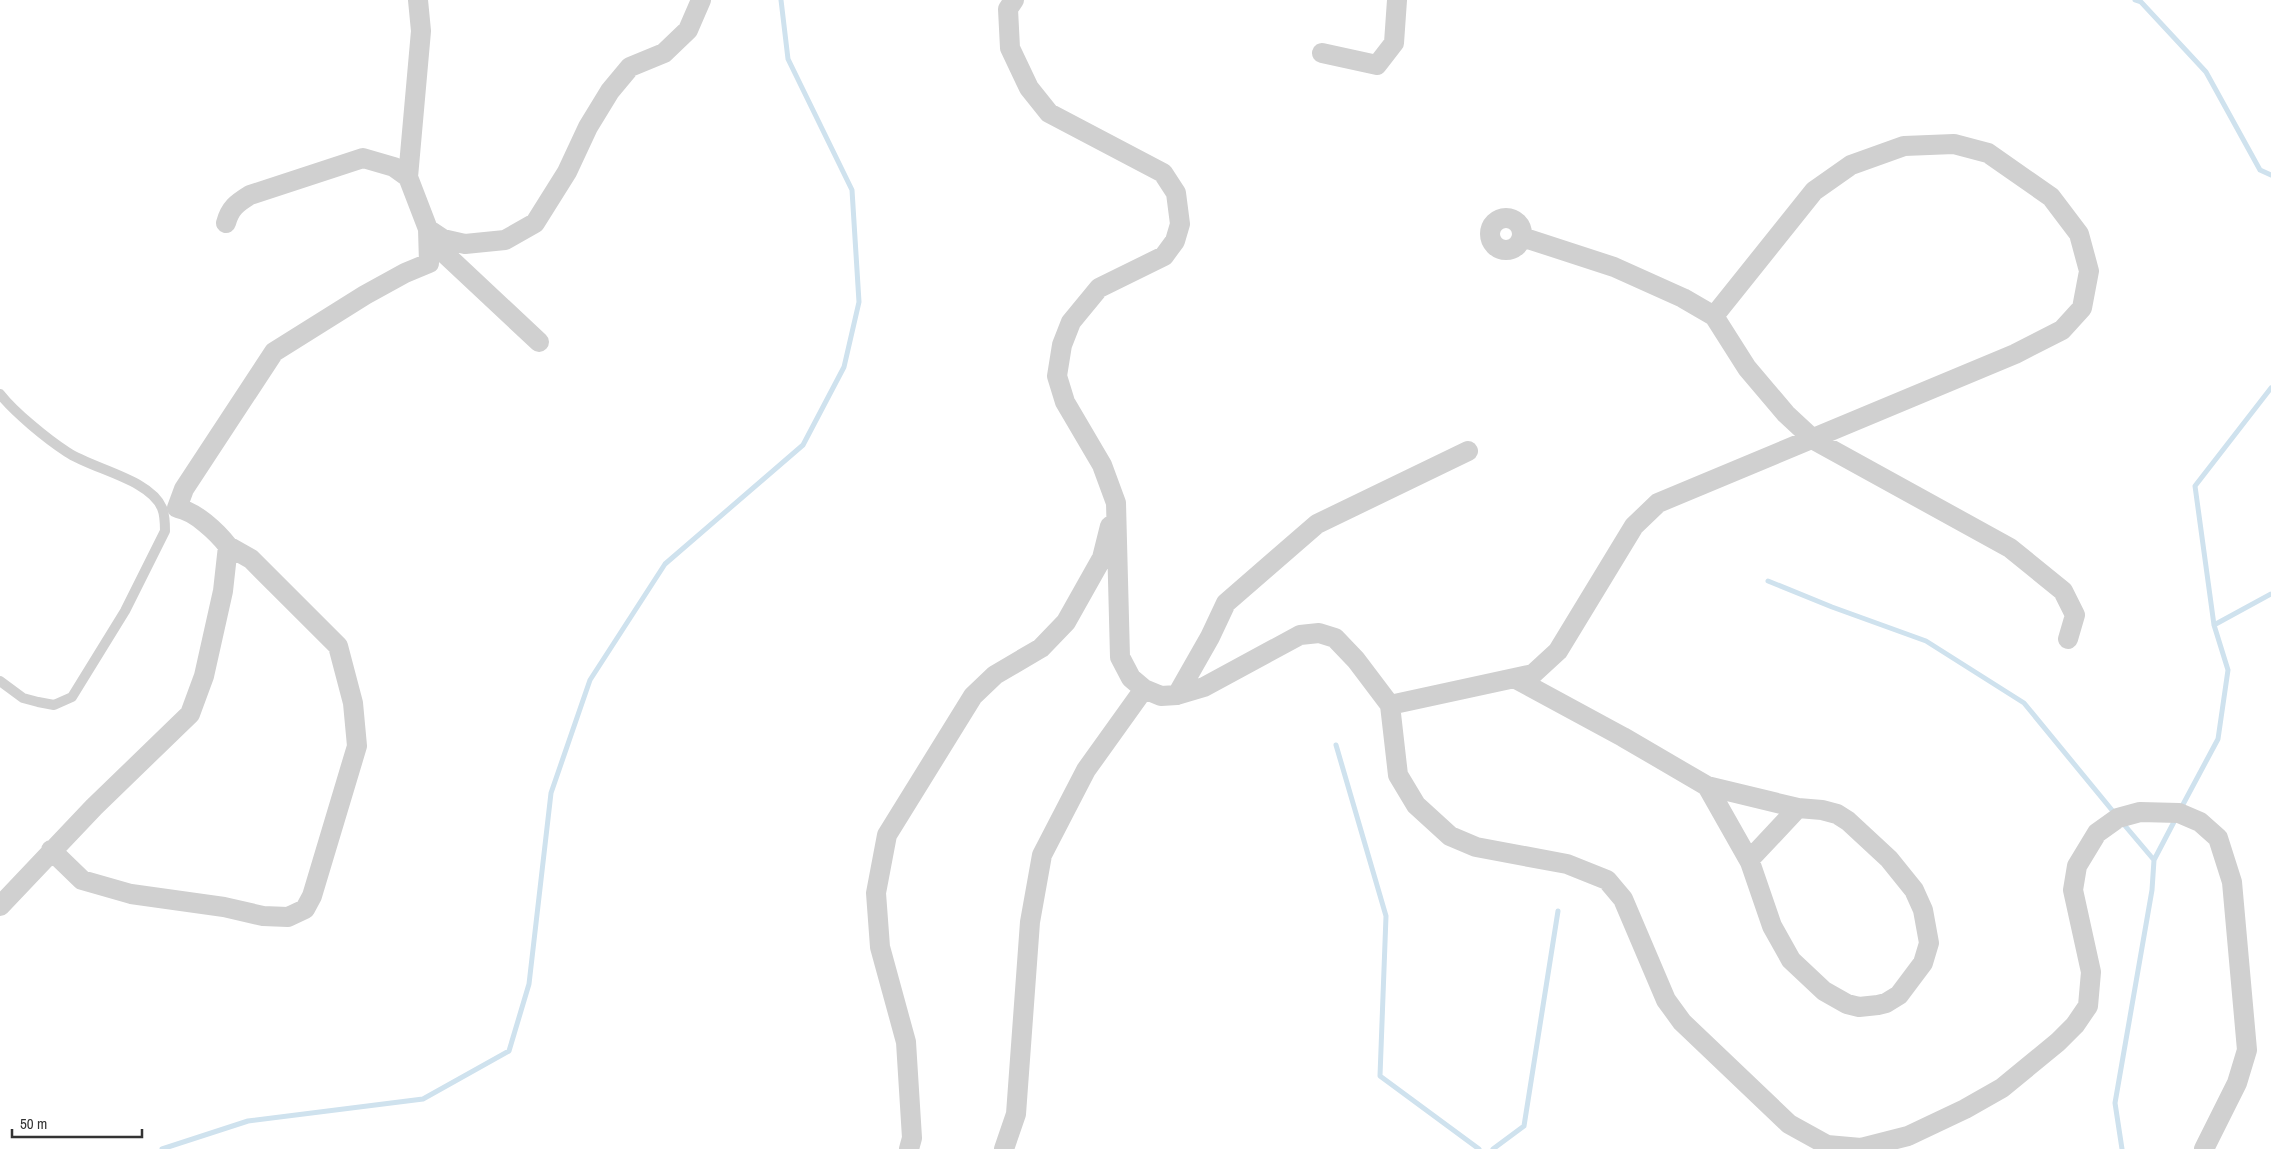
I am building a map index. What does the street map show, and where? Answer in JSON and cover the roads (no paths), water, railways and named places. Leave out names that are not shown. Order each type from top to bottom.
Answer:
[{"type":"street","points":[[418,0],[421,31],[408,177],[437,258],[539,342]]},
{"type":"street","points":[[428,229],[442,240],[465,244],[505,240],[535,222],[567,172],[588,127],[610,91],[630,67],[664,52],[688,30],[701,0]]},
{"type":"street","points":[[1014,0],[1008,9],[1010,48],[1028,88],[1049,112],[1163,173],[1176,193],[1180,224],[1175,241],[1164,256],[1099,288],[1072,322],[1062,345],[1058,376],[1064,402],[1102,465],[1116,503],[1120,657],[1131,678],[1144,689],[1161,696],[1177,695],[1204,687],[1300,635],[1319,633],[1335,638],[1356,660],[1390,705],[1398,775],[1416,805],[1450,836],[1476,847],[1567,864],[1607,880],[1623,899],[1666,1000],[1682,1022],[1789,1124],[1806,1149]]},
{"type":"street","points":[[1322,53],[1377,65],[1394,43],[1397,0]]},
{"type":"street","points":[[1390,705],[1533,674],[1558,651],[1634,526],[1658,503],[1814,440],[2015,354],[2062,330],[2082,308],[2089,271],[2079,234],[2051,197],[1988,153],[1954,144],[1904,146],[1851,164],[1814,190],[1714,316]]},
{"type":"street","points":[[226,223],[228,214],[235,204],[250,195],[363,158],[394,167],[408,177]]},
{"type":"street","points":[[1522,237],[1614,267],[1683,298],[1714,316],[1747,368],[1786,414],[1814,440],[2010,548],[2063,591],[2075,615],[2068,639]]},
{"type":"street","points":[[170,512],[274,352],[365,295],[465,244]]},
{"type":"street","points":[[1177,695],[1210,637],[1226,603],[1317,524],[1468,451]]},
{"type":"street","points":[[910,1149],[912,1138],[906,1042],[880,947],[876,893],[887,835],[973,696],[995,675],[1041,648],[1066,622],[1102,558],[1116,503]]},
{"type":"street","points":[[52,850],[82,880],[131,894],[224,907],[263,916],[288,917],[305,909],[312,896],[357,746],[353,703],[338,646],[251,559],[228,546],[217,532],[185,509],[170,512]]},
{"type":"street","points":[[0,906],[52,850],[190,714],[204,676],[223,591],[228,546]]},
{"type":"street","points":[[1514,678],[1623,737],[1707,786],[1798,808],[1837,814],[1848,821],[1874,844],[1914,890],[1922,910],[1929,943],[1923,963],[1910,983],[1894,999],[1871,1006],[1859,1007],[1847,1004],[1824,991],[1792,960],[1772,926],[1750,862],[1707,786]]},
{"type":"street","points":[[1004,1149],[1016,1114],[1030,922],[1042,855],[1086,770],[1144,689]]},
{"type":"street","points":[[1750,862],[1752,857],[1798,808]]},
{"type":"street","points":[[1789,1124],[1827,1145],[1861,1148],[1908,1136],[1965,1109],[2002,1088],[2058,1042],[2075,1025],[2088,1006],[2091,972],[2073,890],[2077,866],[2097,833],[2118,818],[2140,812],[2179,812],[2200,822],[2218,838],[2232,882],[2247,1050],[2237,1082],[2204,1149]]},
{"type":"lane","points":[[0,394],[33,426],[66,452],[95,467],[111,471],[139,484],[162,507],[170,512],[164,531],[125,611],[72,697],[54,705],[38,702],[23,698],[0,681]]},
{"type":"waterway","points":[[162,1149],[248,1121],[423,1099],[509,1051],[529,984],[551,793],[590,680],[665,564],[803,445],[844,367],[859,302],[852,190],[788,59],[781,0]]},
{"type":"waterway","points":[[2135,0],[2141,2],[2206,72],[2260,170],[2271,175]]},
{"type":"waterway","points":[[2180,810],[2218,739],[2228,670],[2214,625],[2195,486],[2271,388]]},
{"type":"waterway","points":[[1768,581],[1832,607],[1926,641],[2024,703],[2116,815]]},
{"type":"waterway","points":[[2214,625],[2271,594]]},
{"type":"waterway","points":[[1336,745],[1386,916],[1380,1076],[1479,1149]]},
{"type":"waterway","points":[[2122,1149],[2115,1103],[2152,890],[2154,860],[2176,818]]},
{"type":"waterway","points":[[2121,821],[2154,860]]},
{"type":"waterway","points":[[1493,1149],[1524,1126],[1558,911]]}]
